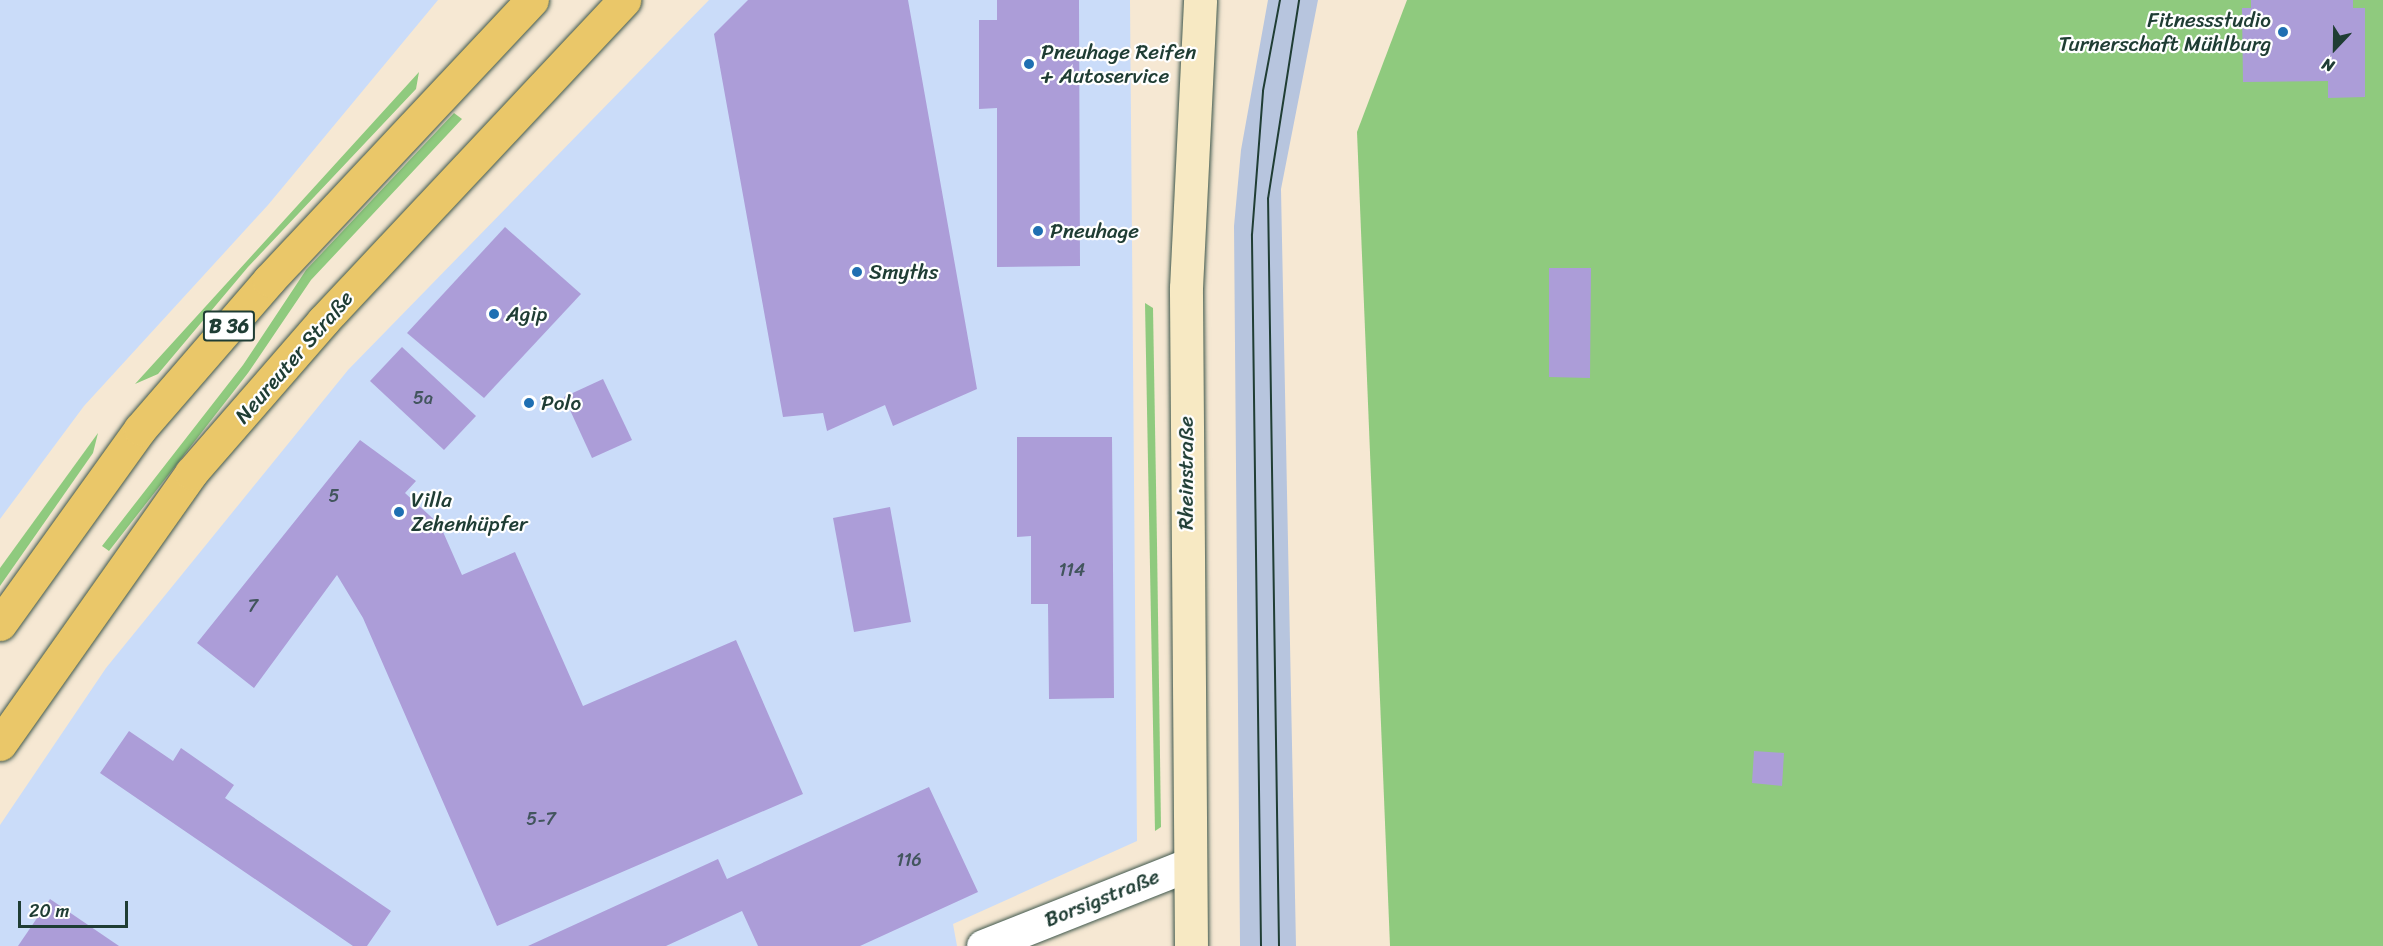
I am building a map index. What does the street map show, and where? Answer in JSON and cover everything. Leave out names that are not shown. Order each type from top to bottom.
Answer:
[{"type":"main road","name":"B 36","points":[[0,624],[147,420],[269,280],[532,0]]},
{"type":"main road","name":"Neureuter Straße","points":[[0,744],[191,473],[331,313],[624,0]]},
{"type":"main road","name":"Rheinstraße","points":[[1191,946],[1188,865],[1186,288],[1200,0]]},
{"type":"street","name":"Borsigstraße","points":[[997,943],[1188,865]]},
{"type":"shaded area","points":[[0,0],[438,0],[268,205],[84,406],[0,519]]},
{"type":"shaded area","points":[[709,0],[1130,0],[1137,841],[953,924],[957,946],[0,946],[0,825],[106,668],[348,370]]},
{"type":"shaded area","points":[[1268,0],[1318,0],[1281,189],[1296,946],[1240,946],[1234,226],[1241,150]]},
{"type":"green space","points":[[1407,0],[2383,0],[2383,946],[1390,946],[1357,132]]},
{"type":"green space","points":[[419,72],[416,89],[248,267],[158,374],[135,384]]},
{"type":"green space","points":[[454,113],[462,119],[311,280],[248,373],[109,551],[102,546],[243,365],[306,270]]},
{"type":"green space","points":[[1145,303],[1153,308],[1161,827],[1155,831]]},
{"type":"green space","points":[[98,433],[93,453],[0,586],[0,568]]},
{"type":"building","name":"Smyths","points":[[748,0],[908,0],[977,389],[893,426],[885,405],[827,431],[823,413],[783,417],[714,34]]},
{"type":"building","points":[[997,0],[1079,0],[1080,266],[997,267],[997,108],[979,109],[979,20],[997,20]]},
{"type":"building","points":[[2251,0],[2353,0],[2353,8],[2365,8],[2365,97],[2328,98],[2328,81],[2243,82],[2242,8],[2251,8]]},
{"type":"building","name":"Agip","points":[[505,227],[581,294],[484,398],[407,333]]},
{"type":"building","points":[[1549,268],[1591,268],[1590,378],[1549,377]]},
{"type":"building","points":[[402,347],[476,416],[444,450],[370,381]]},
{"type":"building","points":[[603,379],[632,440],[592,458],[564,397]]},
{"type":"building","points":[[1017,437],[1112,437],[1114,698],[1049,699],[1048,604],[1031,604],[1031,536],[1017,537]]},
{"type":"building","points":[[360,440],[416,481],[405,493],[440,525],[462,575],[515,552],[583,706],[736,640],[803,794],[497,926],[363,618],[337,575],[254,688],[197,643]]},
{"type":"building","points":[[890,507],[911,622],[854,632],[833,518]]},
{"type":"building","points":[[129,731],[173,761],[181,748],[234,785],[225,798],[391,911],[367,946],[353,946],[100,773]]},
{"type":"building","points":[[1754,751],[1784,753],[1782,786],[1752,783]]},
{"type":"building","points":[[929,787],[978,892],[860,946],[758,946],[742,911],[666,946],[528,946],[718,859],[727,879]]},
{"type":"building","points":[[50,899],[119,946],[18,946]]},
{"type":"tram line","points":[[1261,946],[1252,235],[1263,91],[1280,0]]},
{"type":"tram line","points":[[1279,946],[1268,199],[1299,0]]},
{"type":"place","name":"Fitnessstudio Turnerschaft Mühlburg","points":[[2283,32]]},
{"type":"place","name":"Pneuhage Reifen + Autoservice","points":[[1029,64]]},
{"type":"place","name":"Pneuhage","points":[[1038,231]]},
{"type":"place","name":"Smyths","points":[[857,272]]},
{"type":"place","name":"Agip","points":[[494,314]]},
{"type":"place","name":"Polo","points":[[529,403]]},
{"type":"place","name":"Villa Zehenhüpfer","points":[[399,512]]}]
